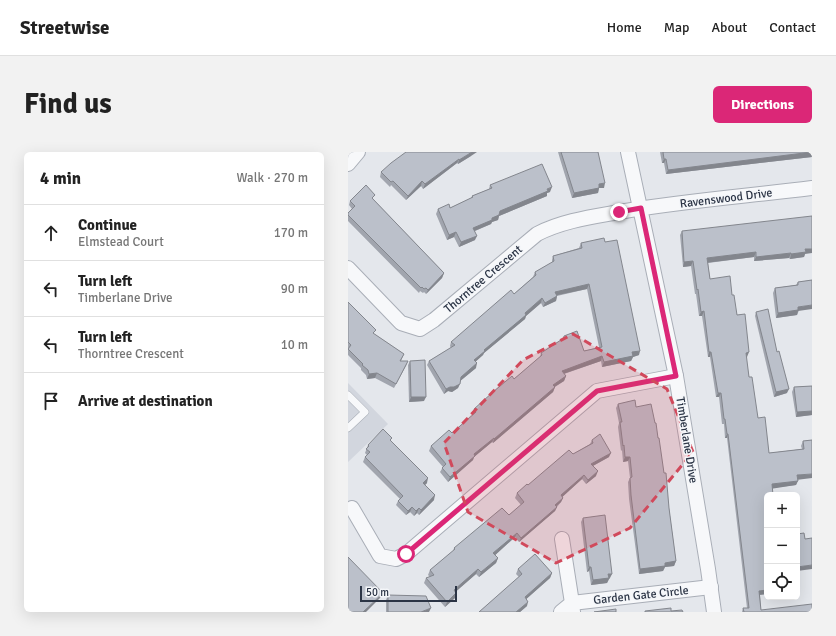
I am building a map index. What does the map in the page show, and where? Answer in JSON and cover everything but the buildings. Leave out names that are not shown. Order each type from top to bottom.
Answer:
[{"type":"street","points":[[348,164],[358,152]]},
{"type":"street","name":"Timberlane Drive","points":[[628,152],[676,376],[714,612]]},
{"type":"street","name":"Ravenswood Drive","points":[[641,208],[812,188]]},
{"type":"street","name":"Thorntree Crescent","points":[[348,268],[401,323],[420,329],[434,320],[537,234],[558,225],[641,208]]},
{"type":"street","points":[[352,508],[380,556],[396,559],[406,554],[597,391],[676,376]]},
{"type":"street","name":"Garden Gate Circle","points":[[562,539],[569,609],[711,587]]},
{"type":"lane","points":[[348,395],[365,412],[348,428]]},
{"type":"highlighted area","points":[[573,334],[667,389],[693,452],[630,528],[556,563],[468,512],[444,443],[523,360]]},
{"type":"shaded area","points":[[348,383],[388,424],[348,462]]},
{"type":"route","points":[[406,554],[597,391],[676,376],[641,208],[619,212]]}]
